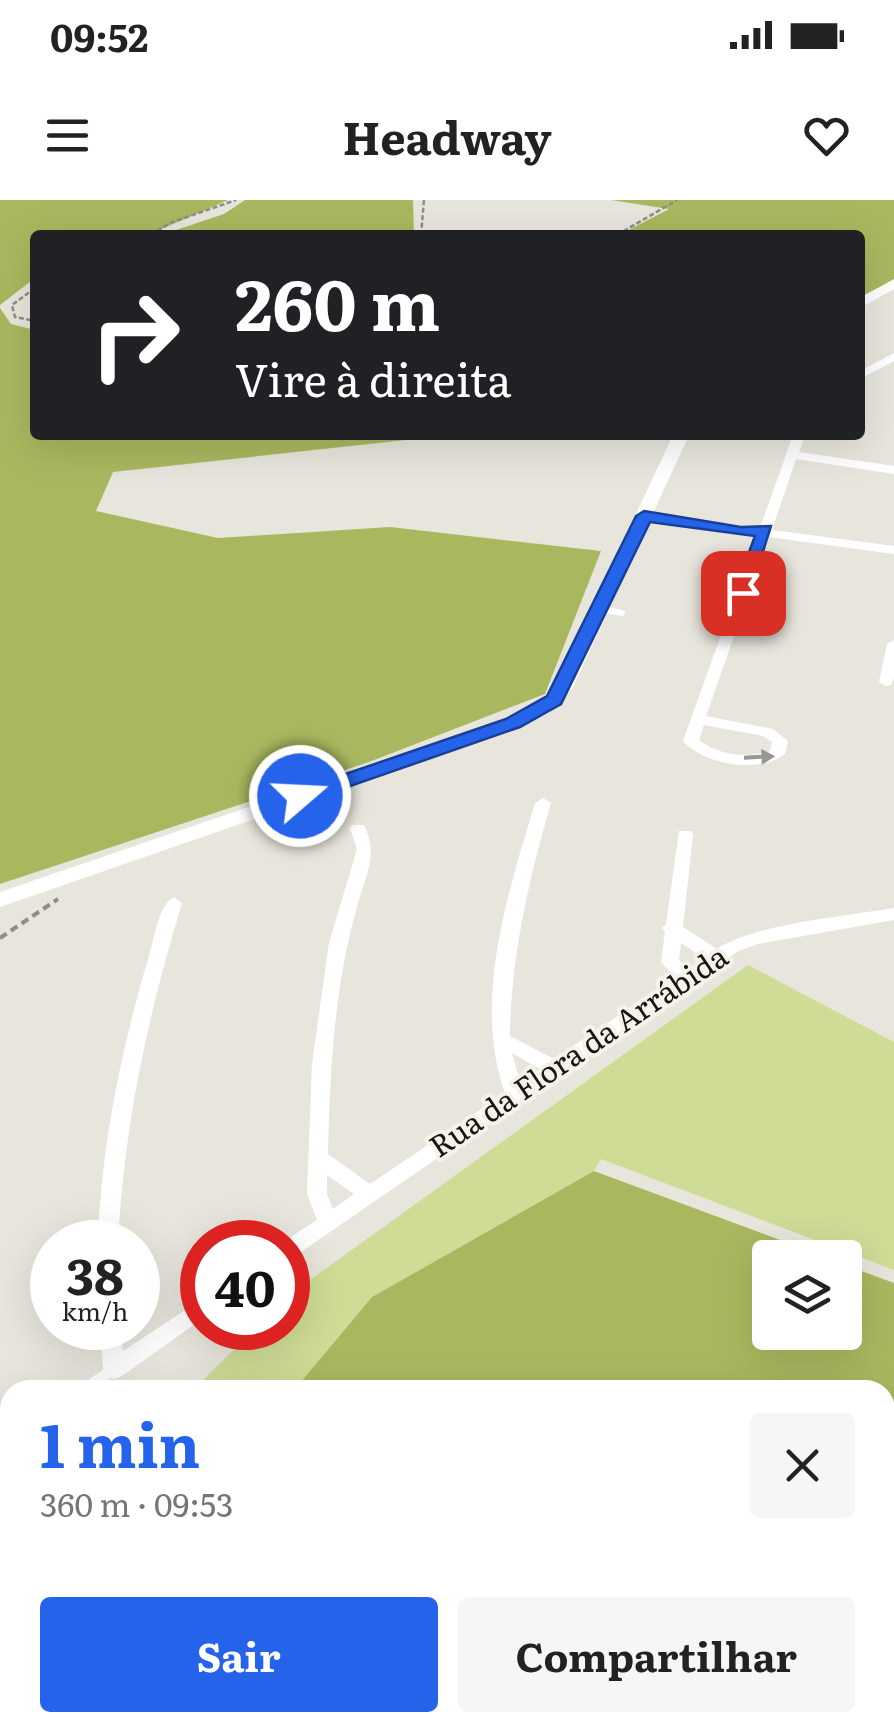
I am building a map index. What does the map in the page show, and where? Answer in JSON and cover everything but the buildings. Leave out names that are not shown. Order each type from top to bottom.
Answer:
[{"type":"street","points":[[865,301],[894,283]]},
{"type":"street","points":[[865,373],[894,356]]},
{"type":"street","points":[[0,900],[528,717],[554,700],[611,611],[647,511],[679,440]]},
{"type":"street","points":[[698,719],[770,732],[780,742],[778,754],[758,761],[696,749],[691,742],[698,719],[797,440]]},
{"type":"street","points":[[792,455],[894,470]]},
{"type":"street","points":[[647,511],[741,532],[766,530],[894,550]]},
{"type":"street","points":[[886,682],[894,644]]},
{"type":"street","points":[[515,1095],[503,1073],[514,913],[544,803]]},
{"type":"street","points":[[328,1222],[316,1194],[319,1096],[338,944],[365,849],[358,829]]},
{"type":"street","points":[[685,835],[670,928],[670,962],[687,978]]},
{"type":"street","points":[[109,1220],[114,1143],[128,1056],[174,903]]},
{"type":"street","name":"Rua da Flora da Arrábida","points":[[310,1235],[716,958],[756,938],[894,914]]},
{"type":"street","points":[[670,928],[716,958]]},
{"type":"street","points":[[504,1040],[555,1068]]},
{"type":"street","points":[[320,1160],[369,1194]]},
{"type":"street","points":[[112,1350],[114,1369],[180,1323]]},
{"type":"lane","points":[[98,1380],[114,1369]]},
{"type":"path","points":[[163,230],[218,212],[236,200]]},
{"type":"path","points":[[421,230],[424,200]]},
{"type":"path","points":[[625,230],[677,200]]},
{"type":"path","points":[[30,292],[12,305],[15,316],[30,320]]},
{"type":"path","points":[[0,938],[62,896]]},
{"type":"green space","points":[[0,200],[228,200],[159,230],[30,230],[30,282],[0,305]]},
{"type":"green space","points":[[245,200],[413,200],[414,230],[176,230],[224,214]]},
{"type":"green space","points":[[611,200],[894,200],[894,280],[865,294],[865,230],[629,230],[669,209]]},
{"type":"green space","points":[[0,308],[11,324],[30,329],[30,440],[406,440],[113,472],[96,511],[218,538],[390,527],[601,551],[545,694],[369,762],[0,884]]},
{"type":"green space","points":[[748,965],[894,1042],[894,1270],[862,1258],[862,1240],[815,1240],[601,1159],[594,1171],[372,1297],[302,1380],[203,1380],[234,1350],[310,1350],[310,1280]]},
{"type":"green space","points":[[594,1171],[780,1240],[752,1240],[752,1350],[862,1350],[862,1271],[894,1283],[894,1380],[302,1380],[372,1297]]},
{"type":"route","points":[[300,796],[513,723],[554,700],[564,688],[644,516],[741,532],[766,530],[743,593]]}]
